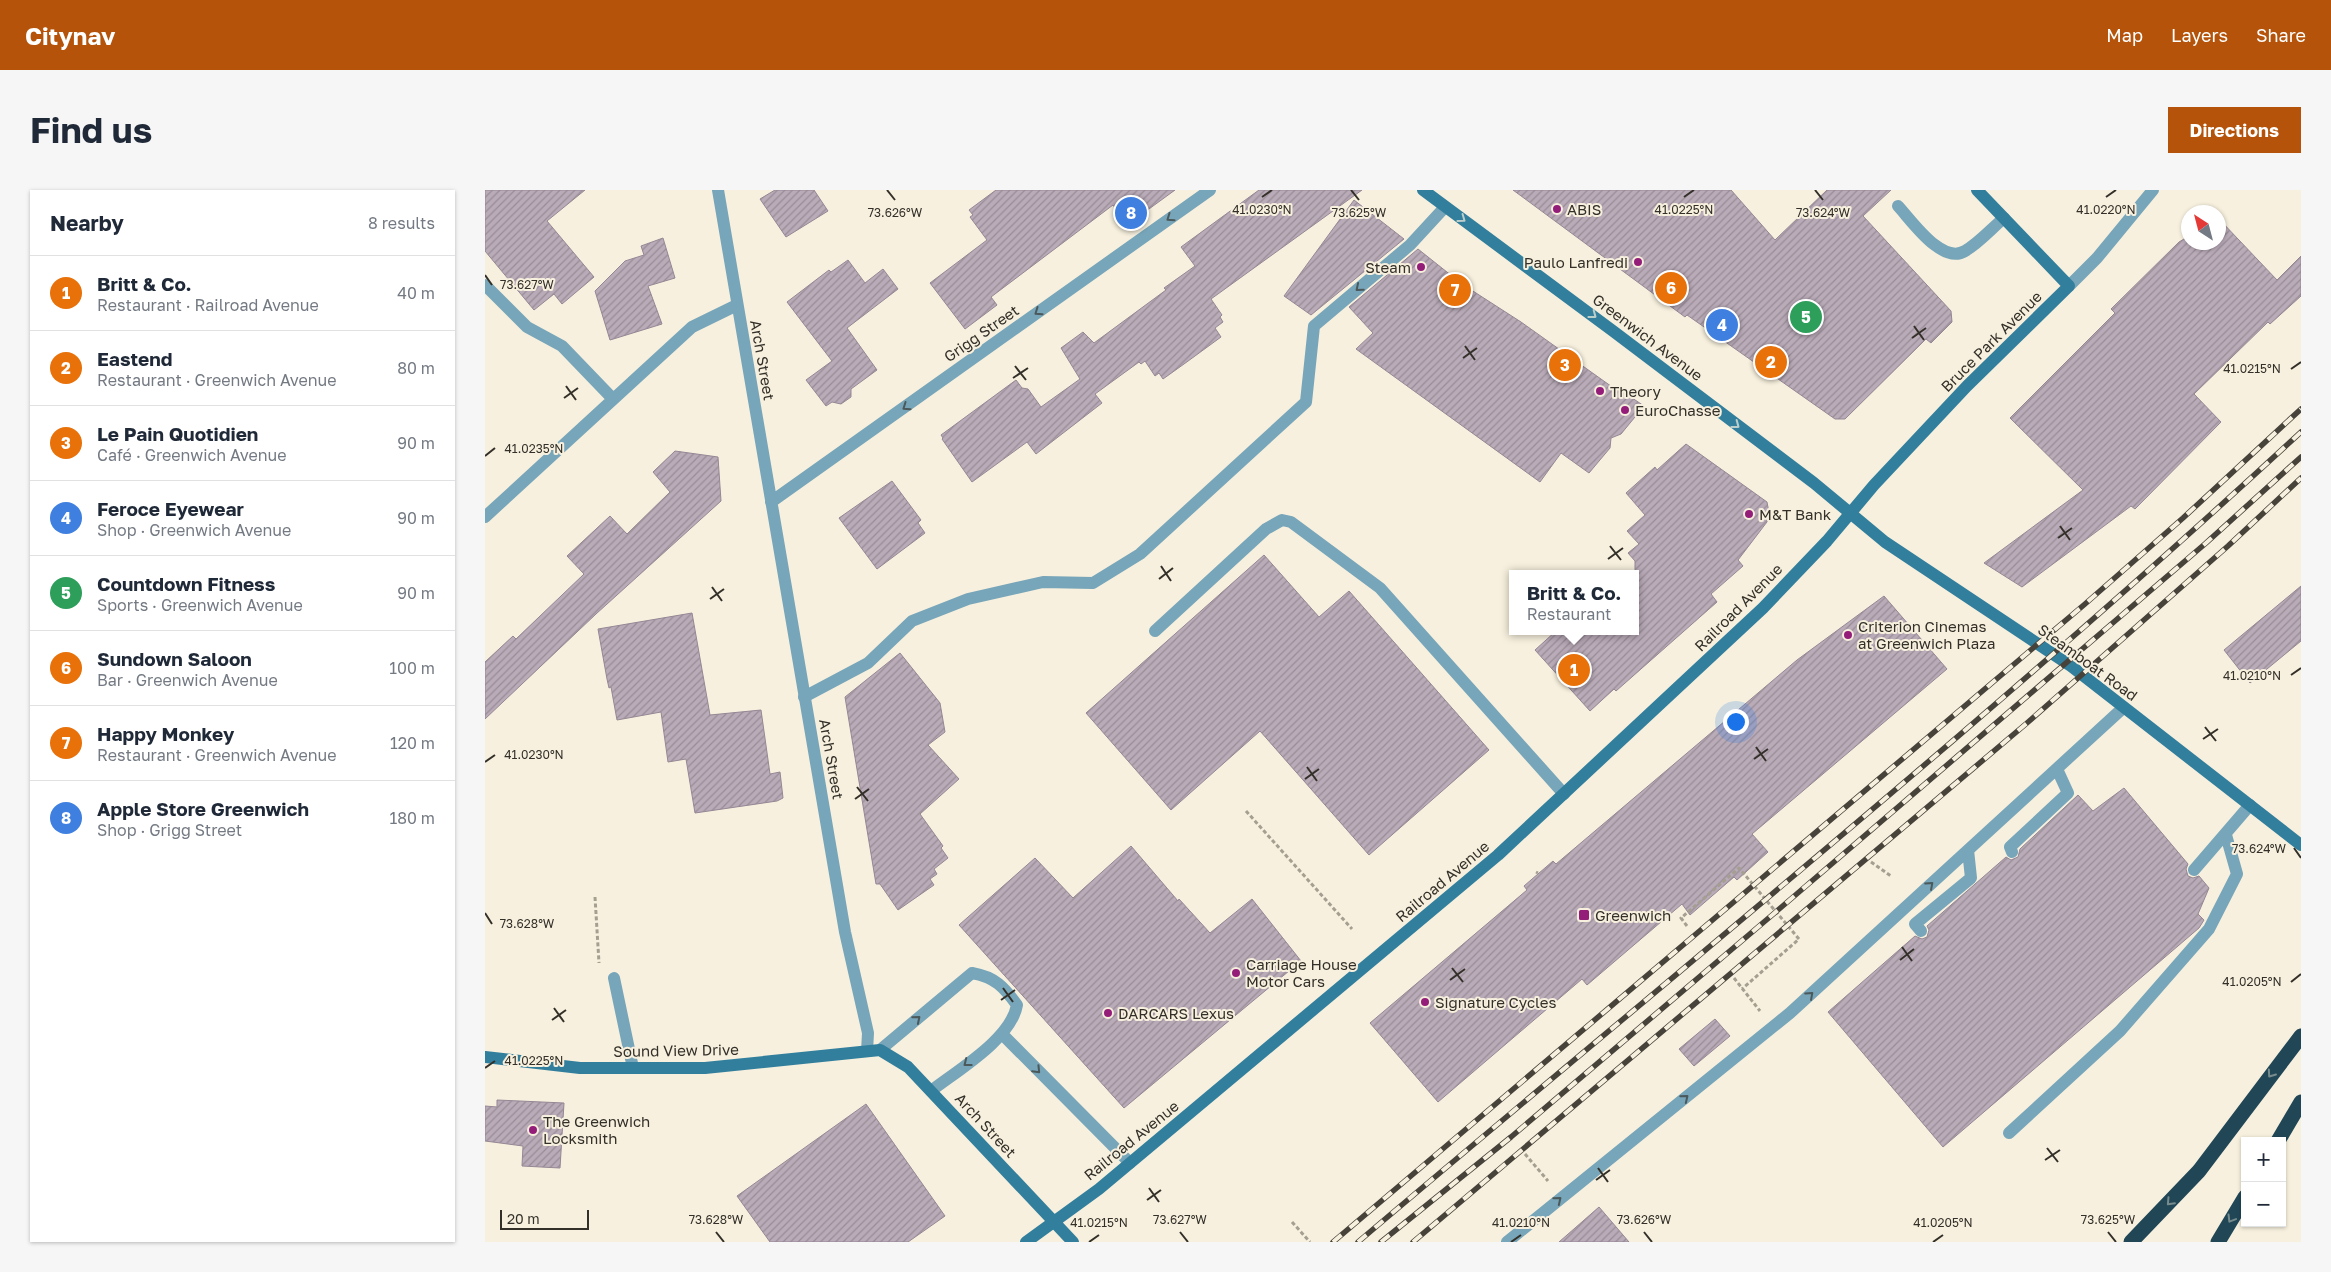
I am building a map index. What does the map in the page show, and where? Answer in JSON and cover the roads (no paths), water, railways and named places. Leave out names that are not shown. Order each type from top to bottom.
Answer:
[{"type":"highway","points":[[2131,1242],[2199,1171],[2301,1036]]},
{"type":"highway","points":[[2280,1137],[2301,1102]]},
{"type":"highway","points":[[2218,1242],[2241,1204]]},
{"type":"main road","name":"Greenwich Avenue","points":[[1423,190],[1613,331],[1814,484],[1850,514]]},
{"type":"main road","points":[[1977,190],[2069,286]]},
{"type":"main road","name":"Bruce Park Avenue","points":[[1850,514],[1967,386],[2069,286]]},
{"type":"main road","name":"Steamboat Road","points":[[1850,514],[1916,564],[2071,666],[2301,845]]},
{"type":"main road","name":"Railroad Avenue","points":[[1026,1242],[1130,1163],[1499,855],[1763,608],[1850,514]]},
{"type":"main road","points":[[867,1051],[880,1050]]},
{"type":"main road","name":"Arch Street","points":[[880,1050],[908,1067],[1073,1242]]},
{"type":"main road","name":"Sound View Drive","points":[[485,1057],[580,1068],[705,1068],[867,1051]]},
{"type":"street","name":"Arch Street","points":[[718,190],[845,932],[868,1033],[867,1051]]},
{"type":"street","name":"Grigg Street","points":[[771,502],[1210,190]]},
{"type":"street","name":"Bruce Park Avenue","points":[[2069,286],[2097,258],[2153,190]]},
{"type":"street","points":[[1898,206],[1939,250],[1952,255],[1963,252],[2004,218]]},
{"type":"street","points":[[805,697],[868,663],[912,621],[968,599],[1043,582],[1093,584],[1141,554],[1306,402],[1313,326],[1410,245],[1445,207]]},
{"type":"street","points":[[485,285],[527,327],[562,346],[613,399]]},
{"type":"street","points":[[485,517],[692,327],[737,305]]},
{"type":"street","points":[[1155,631],[1266,529],[1282,520],[1291,522],[1380,588],[1564,794]]},
{"type":"street","points":[[1507,1242],[1773,1028],[2123,708]]},
{"type":"street","points":[[2012,852],[2009,847],[2068,793],[2057,769]]},
{"type":"street","points":[[2194,870],[2250,805]]},
{"type":"street","points":[[2009,1133],[2120,1031],[2209,930],[2237,874],[2226,835]]},
{"type":"street","points":[[1921,932],[1915,924],[1971,878],[1969,850]]},
{"type":"street","points":[[880,1050],[972,973],[984,975],[1002,986],[1017,1005],[1015,1017],[1003,1035],[931,1090]]},
{"type":"street","points":[[615,978],[633,1068]]},
{"type":"street","points":[[1003,1035],[1130,1163]]},
{"type":"railway","points":[[1333,1242],[2085,604],[2183,518],[2301,409]]},
{"type":"railway","points":[[1358,1242],[1952,741],[2070,639],[2301,432]]},
{"type":"railway","points":[[1381,1242],[1511,1137],[1771,916],[2206,543],[2301,457]]},
{"type":"railway","points":[[1413,1242],[2027,723],[2228,546],[2301,478]]},
{"type":"place","name":"ABIS","points":[[1557,209]]},
{"type":"place","name":"Apple Store Greenwich","points":[[1131,213]]},
{"type":"place","name":"Paulo Lanfredi","points":[[1638,262]]},
{"type":"place","name":"Steam","points":[[1421,267]]},
{"type":"place","name":"Sundown Saloon","points":[[1671,288]]},
{"type":"place","name":"Happy Monkey","points":[[1455,290]]},
{"type":"place","name":"Countdown Fitness","points":[[1806,317]]},
{"type":"place","name":"Feroce Eyewear","points":[[1722,325]]},
{"type":"place","name":"Eastend","points":[[1771,362]]},
{"type":"place","name":"Le Pain Quotidien","points":[[1565,365]]},
{"type":"place","name":"Theory","points":[[1600,391]]},
{"type":"place","name":"EuroChasse","points":[[1625,410]]},
{"type":"place","name":"M&T Bank","points":[[1749,514]]},
{"type":"place","name":"Criterion Cinemas at Greenwich Plaza","points":[[1848,635]]},
{"type":"place","name":"Britt & Co.","points":[[1574,670]]},
{"type":"place","name":"Greenwich","points":[[1584,915]]},
{"type":"place","name":"Carriage House Motor Cars","points":[[1236,973]]},
{"type":"place","name":"Signature Cycles","points":[[1425,1002]]},
{"type":"place","name":"DARCARS Lexus","points":[[1108,1013]]},
{"type":"place","name":"The Greenwich Locksmith","points":[[533,1130]]}]
